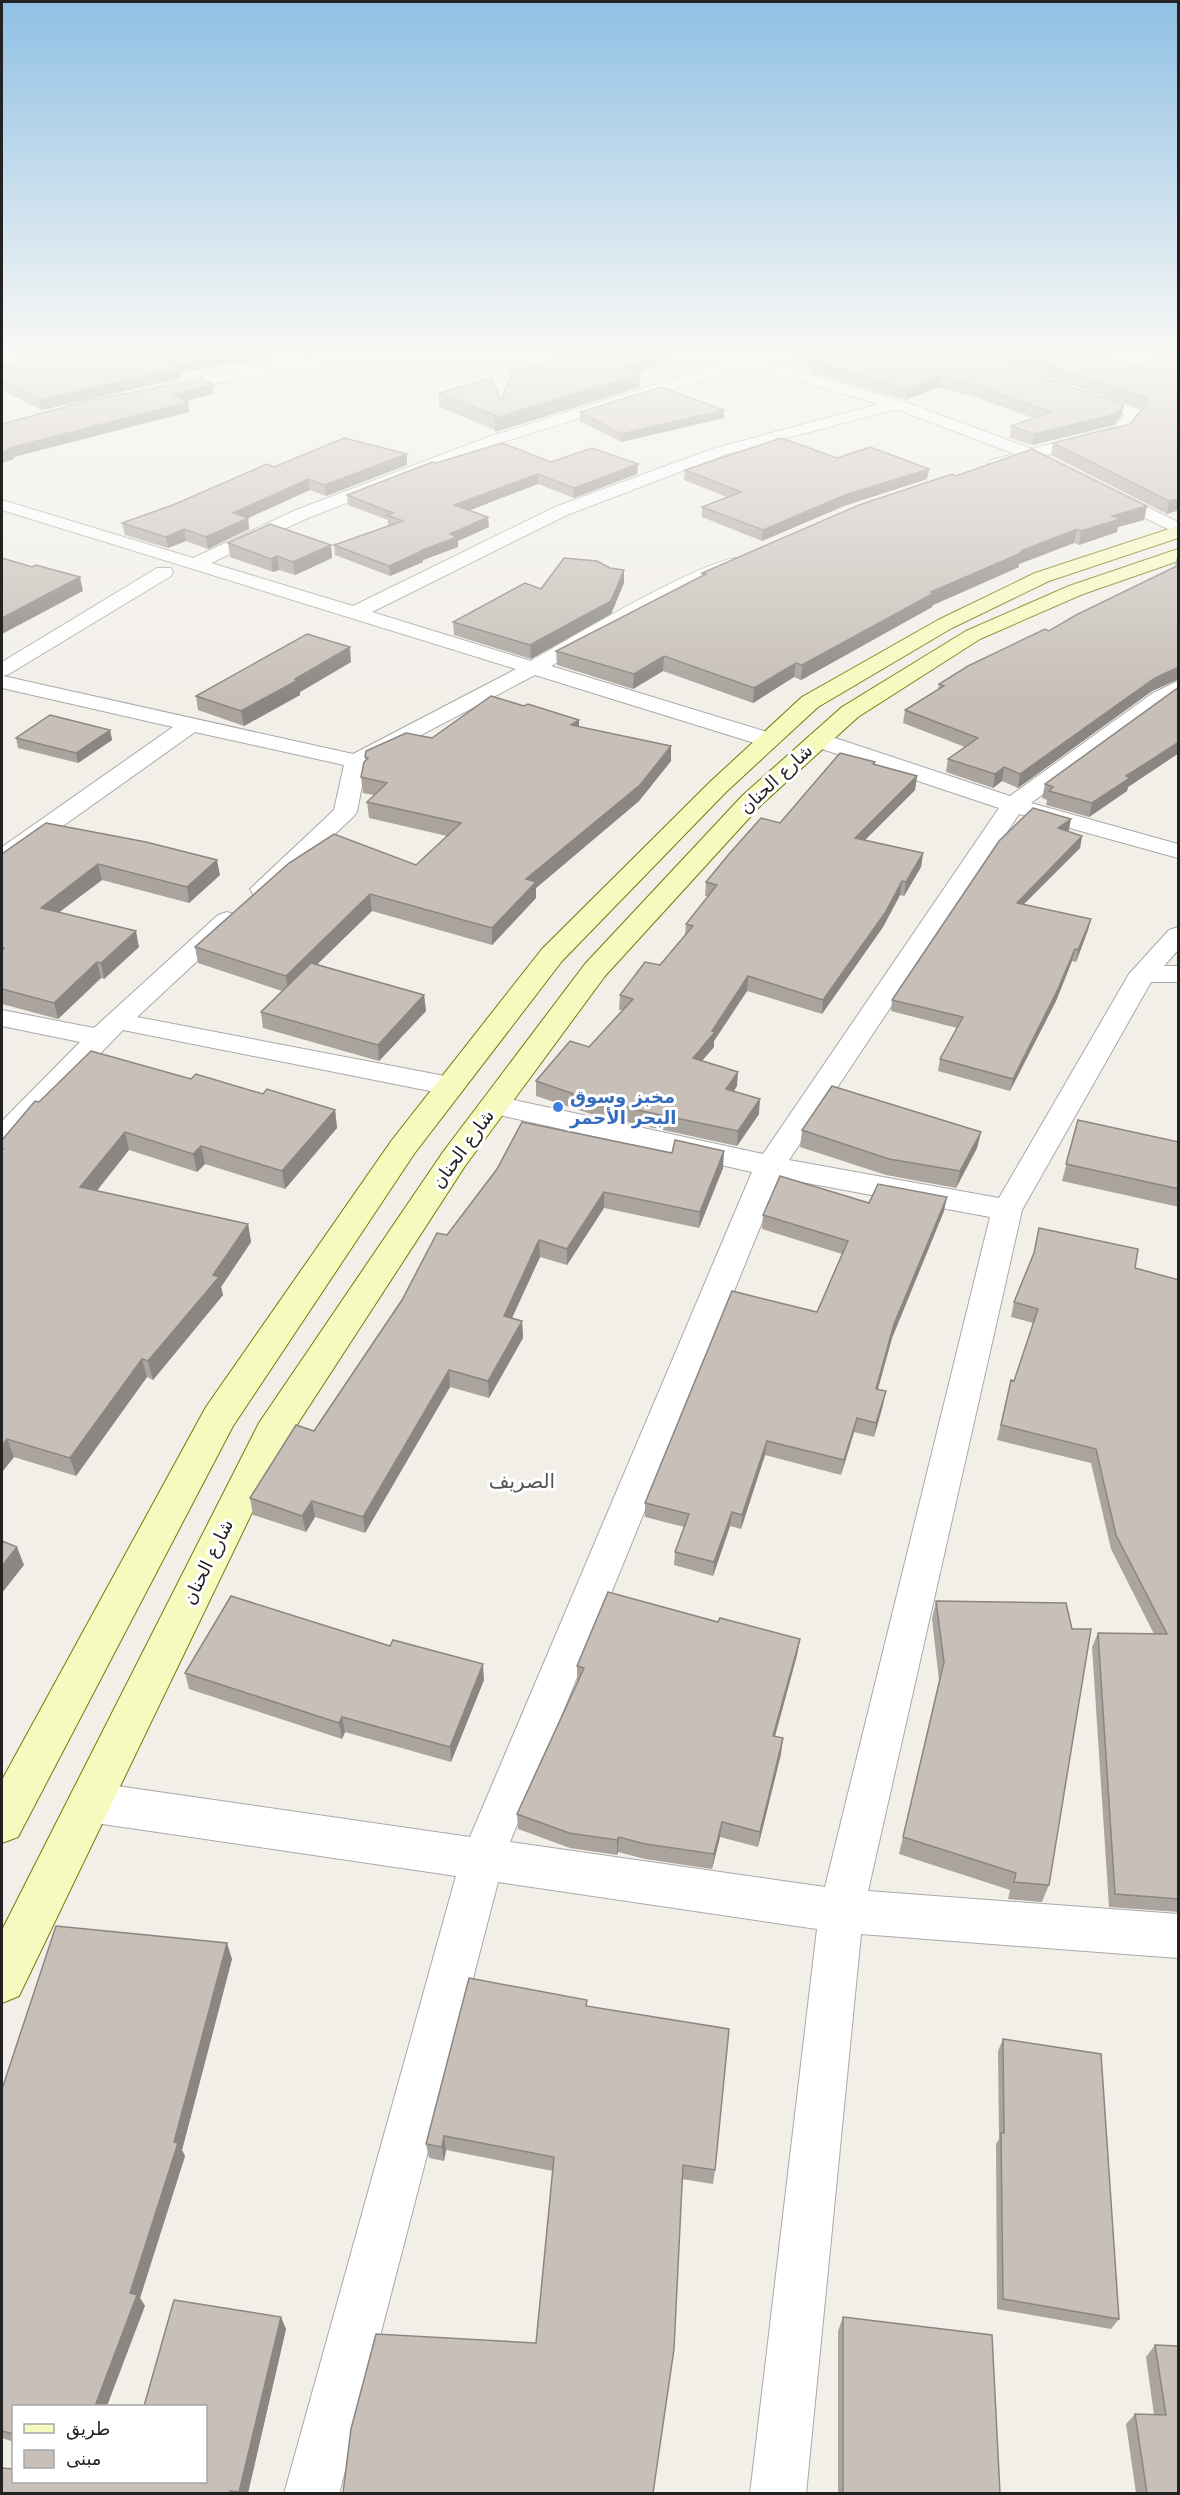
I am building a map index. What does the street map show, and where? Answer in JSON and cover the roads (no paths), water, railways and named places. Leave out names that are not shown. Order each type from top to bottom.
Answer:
[{"type":"main road","name":"شارع الحنان","points":[[3,1817],[219,1417],[403,1147],[552,955],[750,748],[810,702],[945,624],[1042,577],[1179,530]]},
{"type":"main road","name":"شارع الحنان","points":[[2,1979],[272,1433],[454,1159],[595,970],[752,800],[850,712],[973,635],[1076,590],[1179,555]]},
{"type":"street","points":[[195,564],[302,514],[420,468]]},
{"type":"street","points":[[355,613],[561,511],[674,468]]},
{"type":"street","points":[[974,472],[985,468]]},
{"type":"street","points":[[1093,486],[1179,530]]},
{"type":"street","points":[[2,505],[532,668],[750,748]]},
{"type":"street","points":[[2,521],[631,718]]},
{"type":"street","points":[[2,682],[190,726],[357,761],[532,668],[673,589],[757,553]]},
{"type":"street","points":[[2,670],[164,572]]},
{"type":"street","points":[[311,2493],[482,1859],[770,1166],[1013,805],[1160,697],[1179,687]]},
{"type":"street","points":[[2,858],[190,726]]},
{"type":"street","points":[[818,740],[1013,805],[1179,851]]},
{"type":"street","points":[[2,1138],[108,1029],[345,812],[357,761]]},
{"type":"street","points":[[778,2493],[841,1911],[1007,1210],[1160,974],[1179,935]]},
{"type":"street","points":[[2,1018],[108,1029],[450,1086]]},
{"type":"street","points":[[495,1105],[770,1166],[1007,1210]]},
{"type":"street","points":[[89,1802],[841,1911],[1179,1936]]},
{"type":"place","name":"مخبز وسوق البحر الأحمر","points":[[558,1107]]},
{"type":"district","name":"الصريف","points":[[522,1481]]}]
